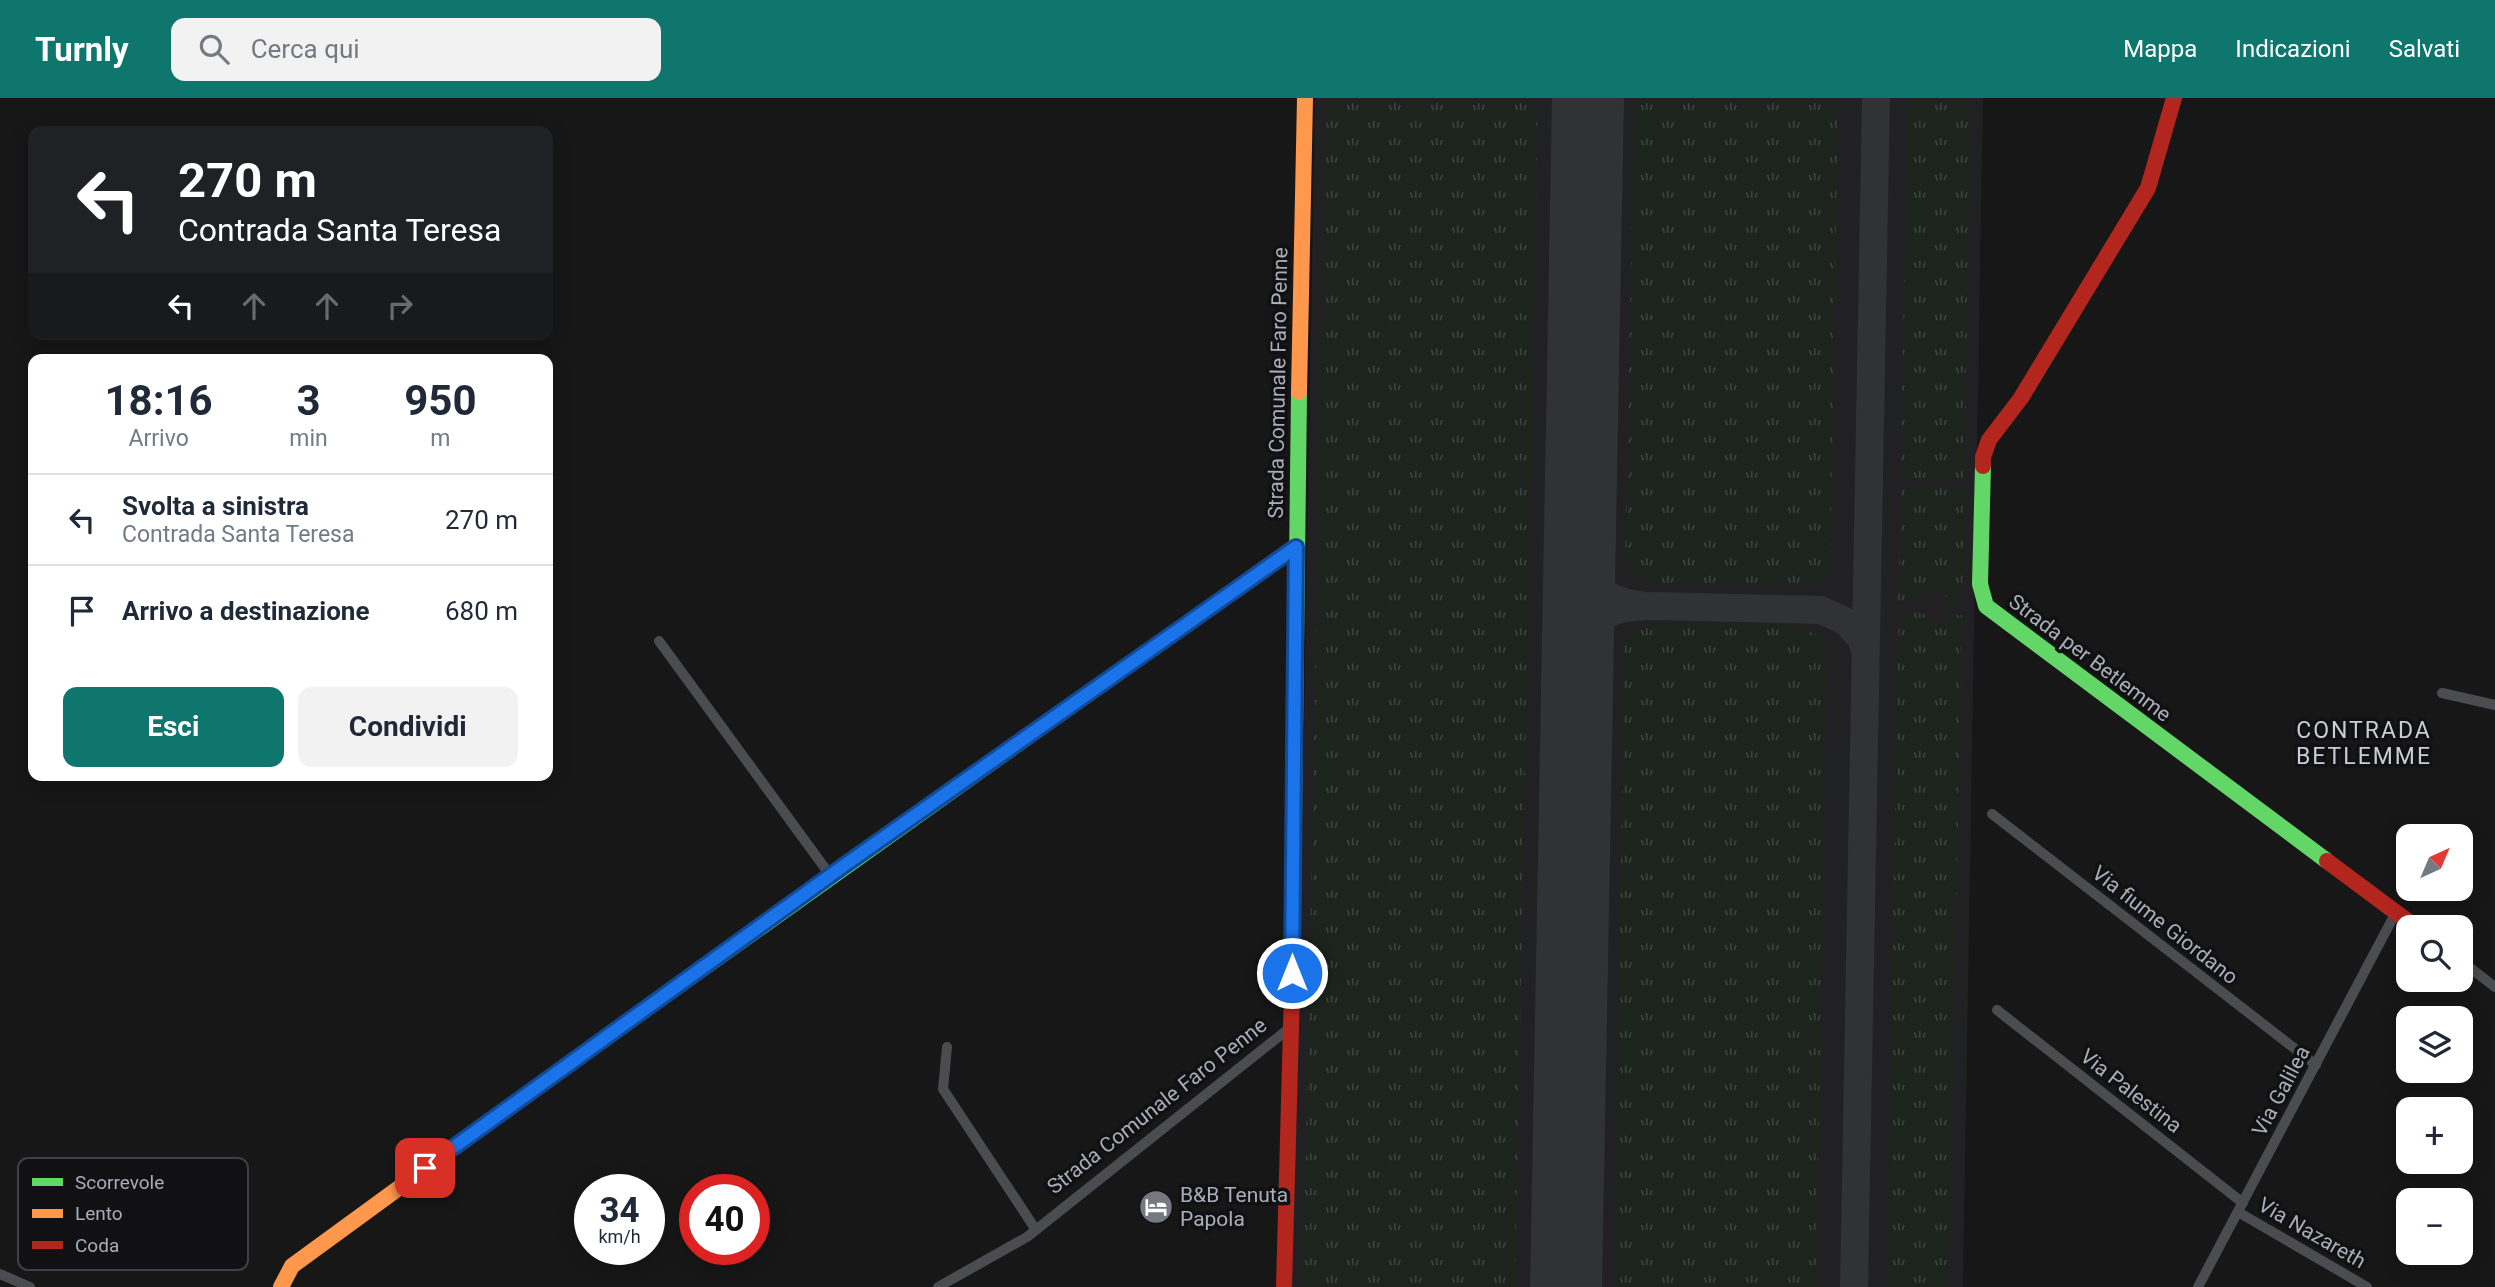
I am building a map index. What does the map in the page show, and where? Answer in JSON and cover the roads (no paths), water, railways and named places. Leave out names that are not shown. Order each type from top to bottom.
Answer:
[{"type":"street","name":"Strada Comunale Faro Penne","points":[[938,1287],[1036,1230],[1292,1026],[1296,547],[1305,98]]},
{"type":"street","name":"Strada per Betlemme","points":[[2174,98],[2148,188],[2021,398],[1986,447],[1983,457],[1980,584],[1986,606],[2400,915]]},
{"type":"street","points":[[281,1287],[292,1266],[491,1119],[830,875],[1296,547]]},
{"type":"street","points":[[659,641],[830,875]]},
{"type":"street","points":[[2442,693],[2495,705]]},
{"type":"street","name":"Via fiume Giordano","points":[[1992,814],[2316,1065]]},
{"type":"street","name":"Via Galilea","points":[[2198,1287],[2396,912]]},
{"type":"street","points":[[2473,970],[2495,987]]},
{"type":"street","name":"Via Palestina","points":[[1997,1010],[2240,1207]]},
{"type":"street","points":[[1284,1287],[1292,1026]]},
{"type":"street","points":[[947,1047],[943,1089],[1036,1230]]},
{"type":"street","name":"Via Nazareth","points":[[2240,1207],[2367,1287]]},
{"type":"street","points":[[0,1274],[30,1287]]},
{"type":"place","name":"B&B Tenuta Papola","points":[[1156,1207]]},
{"type":"district","name":"CONTRADA BETLEMME","points":[[2364,743]]}]
